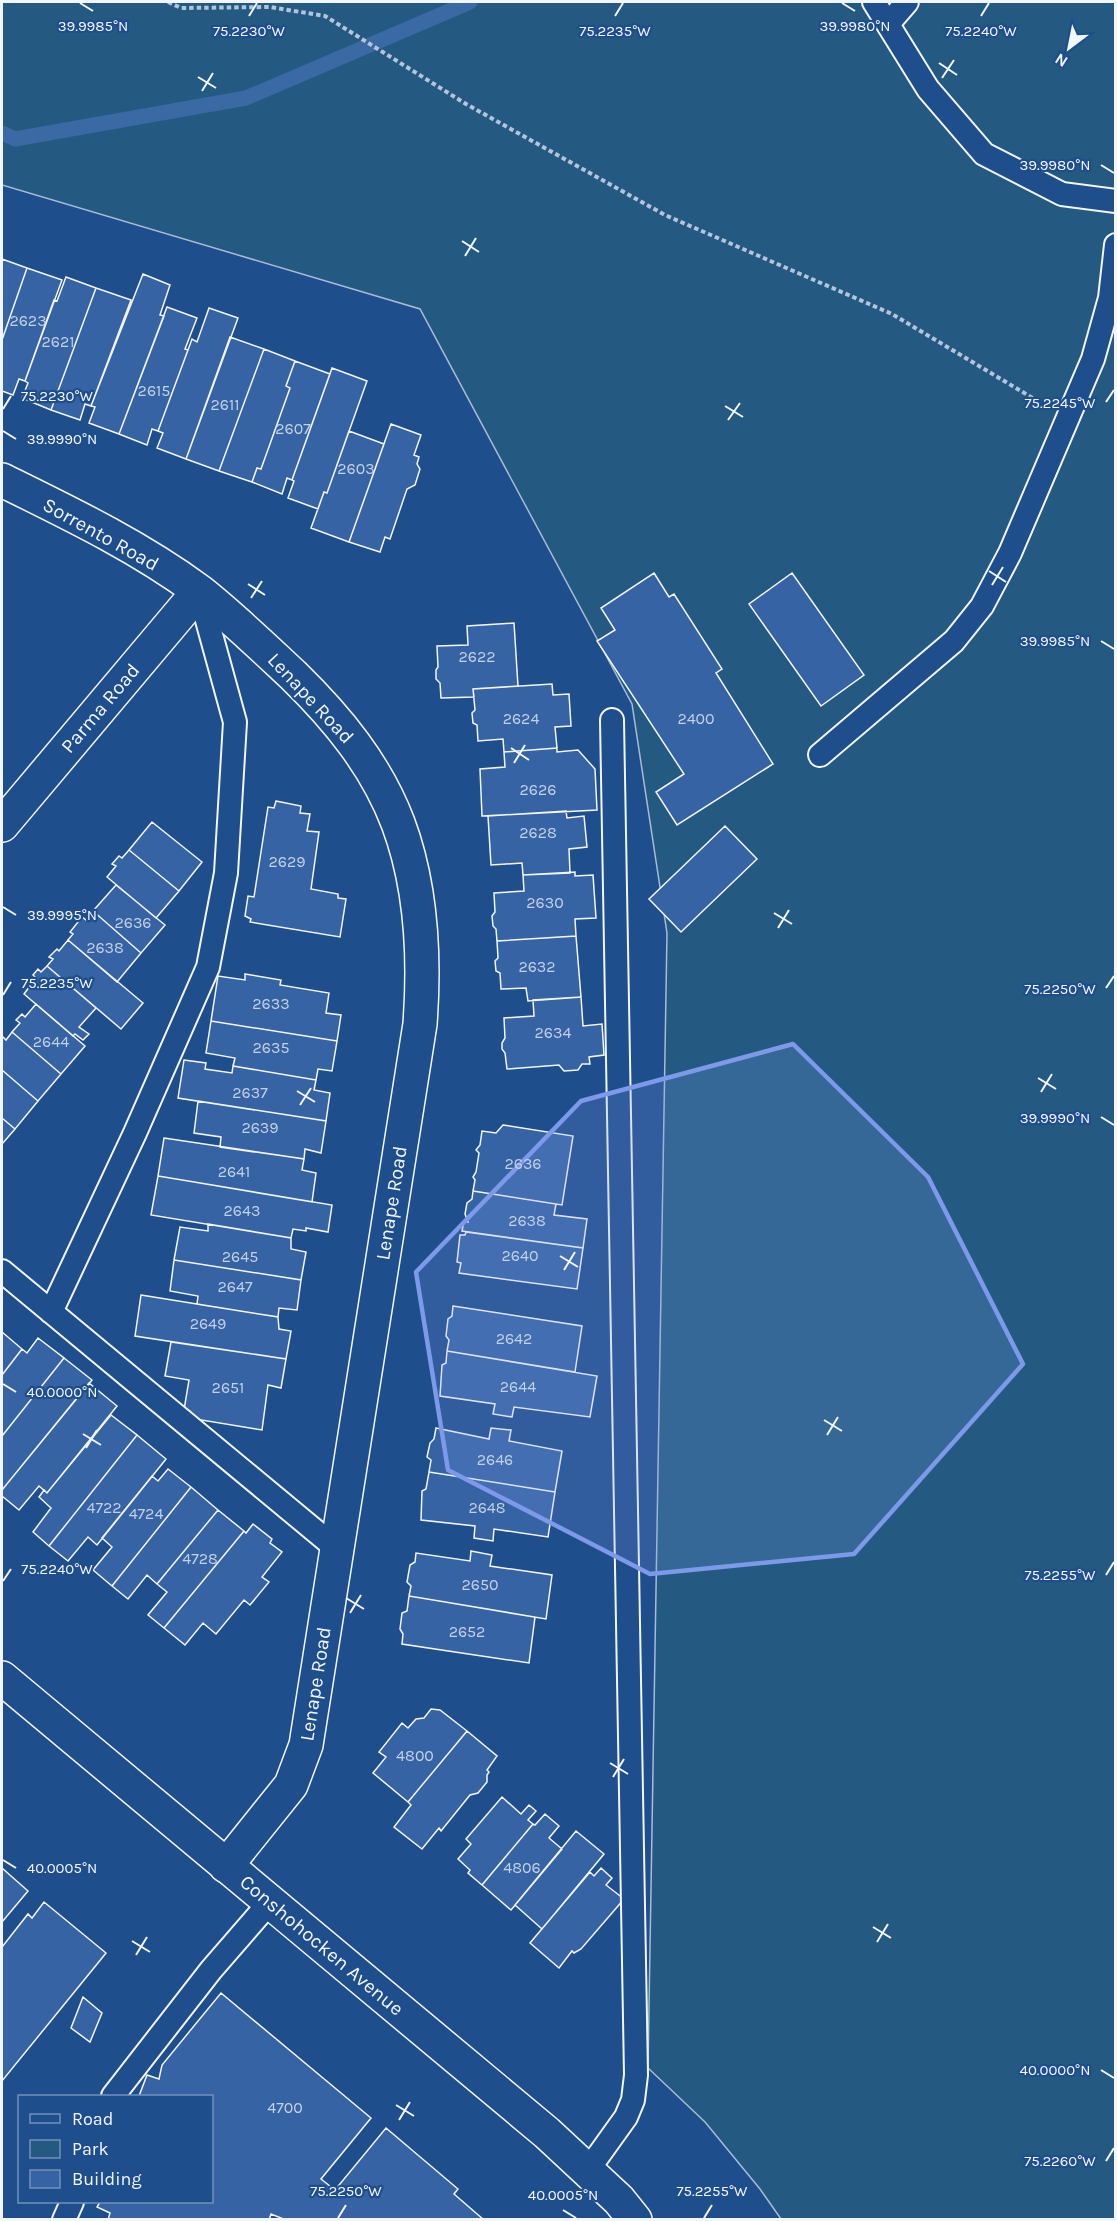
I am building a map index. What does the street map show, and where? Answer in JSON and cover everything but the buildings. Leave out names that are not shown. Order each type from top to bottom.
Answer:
[{"type":"street","name":"Sorrento Road","points":[[2,480],[110,535],[199,591]]},
{"type":"street","name":"Parma Road","points":[[2,825],[199,591]]},
{"type":"street","name":"Lenape Road","points":[[199,591],[267,650],[313,695],[360,752],[382,788],[398,823],[411,865],[423,948],[420,1024],[306,1746],[291,1785],[226,1866]]},
{"type":"street","name":"Conshohocken Avenue","points":[[2,1678],[547,2133],[619,2200],[635,2220]]},
{"type":"lane","points":[[874,2],[928,89],[984,154],[1062,194],[1116,201]]},
{"type":"lane","points":[[888,24],[907,2]]},
{"type":"lane","points":[[820,755],[954,640],[982,606],[1010,553],[1093,359],[1110,298],[1116,245]]},
{"type":"lane","points":[[51,1312],[135,1133],[208,967],[226,873],[235,722],[199,591]]},
{"type":"lane","points":[[588,2170],[626,2117],[633,2100],[636,2075],[612,720]]},
{"type":"lane","points":[[2,1271],[337,1549]]},
{"type":"lane","points":[[115,2095],[211,1970],[270,1902]]},
{"type":"lane","points":[[64,2220],[72,2203]]},
{"type":"path","points":[[168,2],[181,8],[270,7],[325,16],[465,104],[665,215],[892,314],[1067,419]]},
{"type":"highlighted area","points":[[793,1044],[928,1177],[1023,1364],[854,1554],[650,1574],[448,1470],[416,1272],[581,1101]]},
{"type":"green space","points":[[2,2],[1115,2],[1115,2219],[781,2219],[760,2189],[705,2122],[648,2068],[667,933],[632,704],[420,309],[2,185]]},
{"type":"waterway","points":[[2,133],[15,139],[246,98],[470,2]]}]
